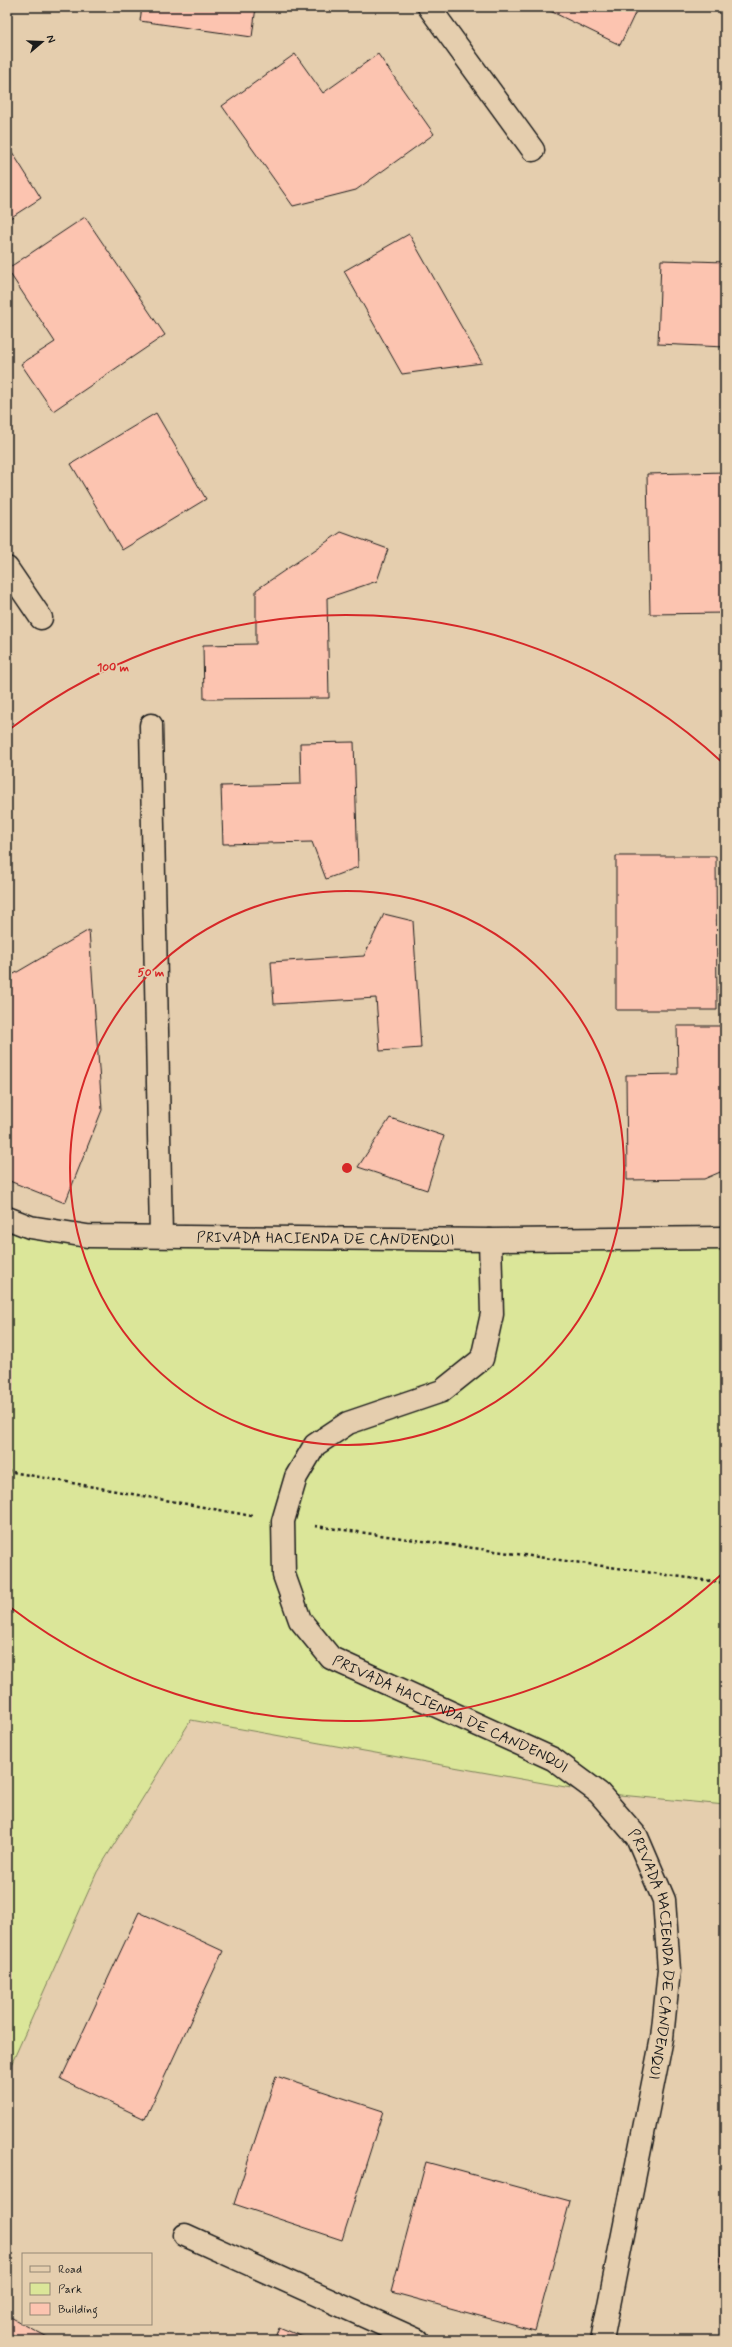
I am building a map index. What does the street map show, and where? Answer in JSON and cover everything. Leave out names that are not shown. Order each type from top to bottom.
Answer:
[{"type":"street","points":[[429,7],[532,150]]},
{"type":"street","points":[[7,568],[41,618]]},
{"type":"street","points":[[151,725],[161,1236]]},
{"type":"street","name":"PRIVADA HACIENDA DE CANDENQUI","points":[[7,1218],[30,1227],[87,1236],[490,1240],[492,1314],[482,1359],[442,1391],[348,1423],[315,1445],[296,1477],[283,1521],[284,1575],[300,1620],[331,1658],[559,1763],[599,1793],[637,1837],[664,1900],[670,1970],[662,2038],[602,2340]]},
{"type":"street","points":[[490,1240],[725,1238]]},
{"type":"street","points":[[185,2235],[417,2340]]},
{"type":"path","points":[[7,1471],[283,1521],[725,1583]]},
{"type":"green space","points":[[7,1218],[30,1227],[725,1238],[725,1805],[599,1793],[191,1720],[97,1872],[7,2074]]},
{"type":"building","points":[[142,7],[256,7],[252,37],[140,21]]},
{"type":"building","points":[[542,7],[638,7],[620,45]]},
{"type":"building","points":[[295,54],[323,93],[378,54],[434,134],[356,190],[293,206],[222,106]]},
{"type":"building","points":[[7,144],[41,198],[7,220]]},
{"type":"building","points":[[85,217],[165,335],[53,411],[21,364],[55,342],[7,269]]},
{"type":"building","points":[[409,234],[482,363],[402,374],[344,271]]},
{"type":"building","points":[[661,260],[725,262],[725,347],[658,344]]},
{"type":"building","points":[[156,413],[206,499],[122,550],[71,464]]},
{"type":"building","points":[[725,472],[725,613],[650,614],[647,474]]},
{"type":"building","points":[[341,532],[388,549],[377,581],[327,598],[329,698],[204,699],[203,645],[256,644],[256,590]]},
{"type":"building","points":[[354,742],[358,867],[326,879],[312,842],[223,844],[221,786],[301,784],[300,743]]},
{"type":"building","points":[[616,856],[716,856],[717,1010],[616,1010]]},
{"type":"building","points":[[384,914],[413,921],[421,1048],[380,1051],[376,998],[274,1004],[271,962],[364,956]]},
{"type":"building","points":[[89,930],[102,1110],[65,1203],[7,1180],[7,978]]},
{"type":"building","points":[[677,1026],[725,1026],[725,1170],[704,1179],[627,1180],[626,1075],[678,1074]]},
{"type":"building","points":[[390,1118],[444,1136],[427,1190],[358,1167]]},
{"type":"building","points":[[139,1912],[223,1951],[145,2119],[61,2079]]},
{"type":"building","points":[[276,2076],[383,2111],[342,2240],[234,2204]]},
{"type":"building","points":[[426,2162],[570,2201],[535,2331],[391,2292]]},
{"type":"building","points":[[724,2188],[725,2268],[720,2268]]},
{"type":"building","points":[[7,2315],[22,2323],[22,2325],[25,2325],[53,2340],[7,2340]]},
{"type":"building","points":[[279,2327],[310,2340],[274,2340]]}]
